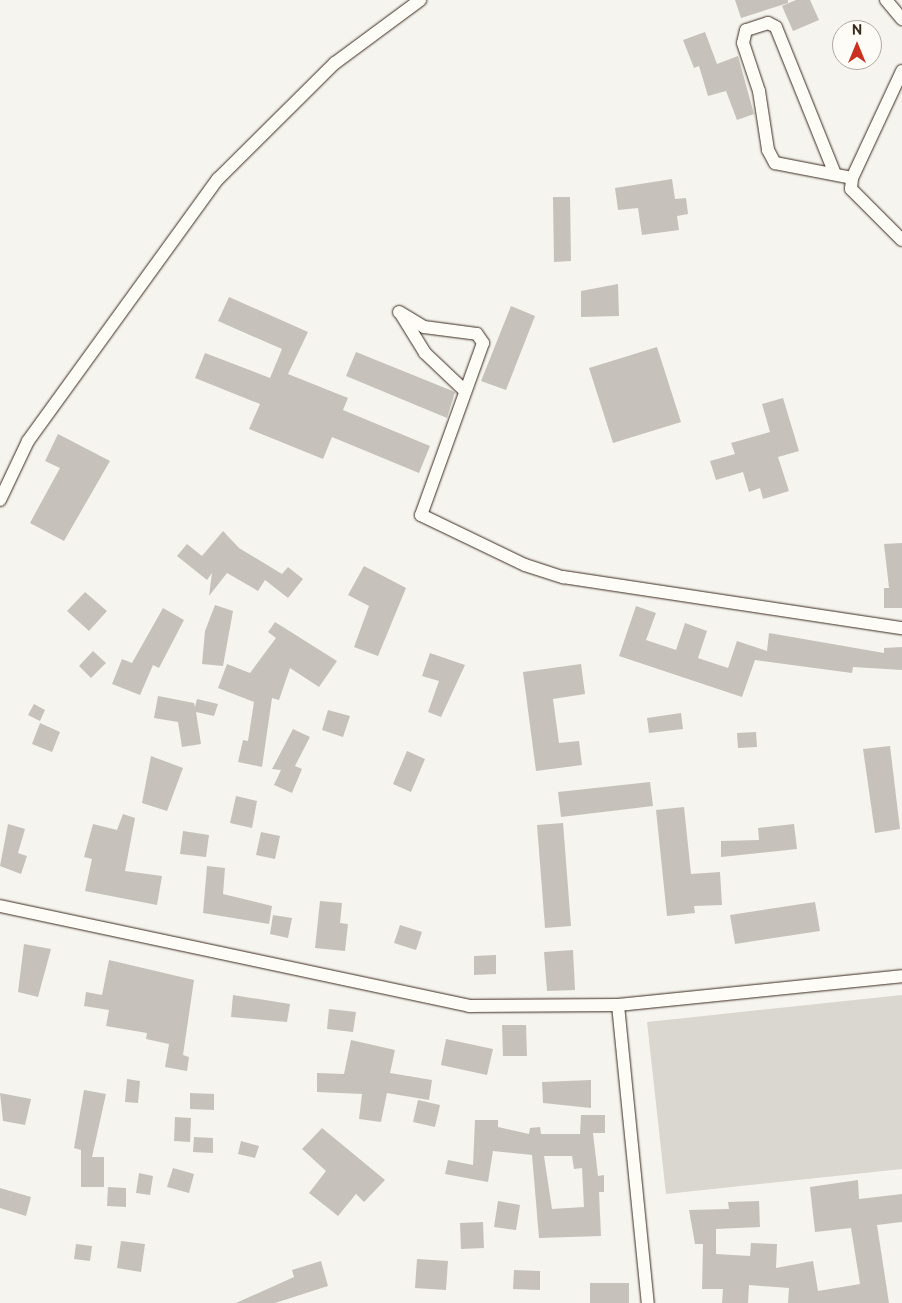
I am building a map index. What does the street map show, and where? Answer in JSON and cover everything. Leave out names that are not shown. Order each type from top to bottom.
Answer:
[{"type":"street","points":[[0,500],[28,442],[218,179],[335,63],[420,0]]},
{"type":"street","points":[[886,0],[902,19]]},
{"type":"street","points":[[835,174],[776,27],[768,23],[746,30],[743,43],[759,90],[771,158],[782,166],[852,178]]},
{"type":"street","points":[[902,71],[852,178],[852,193],[902,240]]},
{"type":"street","points":[[465,391],[425,353],[399,312],[424,327],[477,334],[482,338],[482,348],[421,515],[525,565],[562,577],[902,628]]},
{"type":"street","points":[[0,906],[429,1001],[511,1009],[618,1005],[902,976]]},
{"type":"street","points":[[618,1005],[648,1303]]},
{"type":"shaded area","points":[[902,995],[902,1169],[666,1194],[647,1022]]},
{"type":"building","points":[[735,0],[788,0],[788,3],[741,18]]},
{"type":"building","points":[[796,0],[810,0],[819,20],[793,31],[782,6]]},
{"type":"building","points":[[705,32],[717,64],[738,56],[754,114],[737,120],[726,91],[708,96],[699,66],[694,68],[683,40]]},
{"type":"building","points":[[672,179],[675,199],[686,198],[688,214],[677,216],[679,230],[642,235],[638,208],[618,210],[615,188]]},
{"type":"building","points":[[553,197],[570,197],[571,261],[554,262]]},
{"type":"building","points":[[618,284],[619,316],[581,317],[581,291]]},
{"type":"building","points":[[229,297],[308,332],[288,374],[348,398],[343,410],[430,446],[419,473],[332,437],[323,459],[249,429],[260,404],[195,378],[205,353],[270,378],[282,349],[218,321]]},
{"type":"building","points":[[511,306],[535,316],[506,390],[481,381]]},
{"type":"building","points":[[657,347],[681,422],[613,443],[589,368]]},
{"type":"building","points":[[356,352],[455,392],[447,418],[346,376]]},
{"type":"building","points":[[783,398],[799,451],[778,457],[789,491],[763,499],[760,488],[749,492],[743,472],[716,480],[710,461],[735,454],[731,443],[770,432],[762,404]]},
{"type":"building","points":[[58,434],[110,461],[64,541],[30,523],[60,468],[45,461]]},
{"type":"building","points":[[223,531],[239,548],[282,574],[288,567],[303,579],[288,598],[265,580],[258,591],[227,573],[209,596],[212,573],[207,580],[177,556],[187,544],[202,556]]},
{"type":"building","points":[[902,543],[902,608],[884,608],[884,588],[889,588],[884,544]]},
{"type":"building","points":[[364,566],[406,588],[378,656],[354,647],[369,606],[348,595]]},
{"type":"building","points":[[85,592],[107,611],[89,631],[67,611]]},
{"type":"building","points":[[215,605],[233,611],[223,666],[202,664],[205,631]]},
{"type":"building","points":[[636,606],[656,613],[646,640],[676,650],[685,623],[707,631],[698,658],[728,668],[737,641],[767,651],[769,633],[884,653],[884,648],[902,647],[902,670],[853,667],[852,673],[755,660],[742,697],[619,656]]},
{"type":"building","points":[[163,608],[184,620],[159,668],[153,665],[140,695],[112,684],[122,659],[132,663]]},
{"type":"building","points":[[275,622],[337,661],[319,687],[290,668],[279,700],[272,698],[262,767],[238,762],[243,740],[248,741],[254,702],[218,688],[227,664],[250,673],[276,638],[268,632]]},
{"type":"building","points":[[93,651],[106,663],[91,678],[79,666]]},
{"type":"building","points":[[430,653],[465,665],[441,717],[428,712],[439,681],[422,676]]},
{"type":"building","points":[[581,664],[585,694],[553,699],[559,743],[579,741],[582,765],[536,771],[523,672]]},
{"type":"building","points":[[158,696],[194,703],[195,707],[197,699],[218,704],[214,716],[196,712],[201,744],[182,747],[178,722],[154,718]]},
{"type":"building","points":[[34,704],[45,710],[40,721],[28,715]]},
{"type":"building","points":[[328,710],[350,716],[343,737],[322,730]]},
{"type":"building","points":[[681,713],[683,729],[649,733],[647,718]]},
{"type":"building","points":[[40,723],[60,732],[52,752],[32,744]]},
{"type":"building","points":[[293,729],[310,737],[295,766],[302,769],[292,793],[274,785],[281,770],[272,769]]},
{"type":"building","points":[[756,732],[757,747],[738,748],[737,733]]},
{"type":"building","points":[[890,746],[900,829],[875,833],[863,749]]},
{"type":"building","points":[[407,751],[425,759],[411,792],[393,784]]},
{"type":"building","points":[[151,756],[183,768],[167,811],[142,803]]},
{"type":"building","points":[[650,782],[653,806],[561,817],[558,792]]},
{"type":"building","points":[[236,796],[257,801],[252,828],[230,823]]},
{"type":"building","points":[[684,807],[691,874],[720,872],[722,905],[694,906],[695,913],[667,916],[656,810]]},
{"type":"building","points":[[123,814],[135,818],[125,871],[162,876],[157,905],[85,891],[92,859],[84,857],[93,824],[117,830]]},
{"type":"building","points":[[563,823],[571,926],[545,928],[537,825]]},
{"type":"building","points":[[8,824],[25,829],[18,853],[27,856],[21,874],[0,866]]},
{"type":"building","points":[[794,824],[797,849],[721,857],[721,841],[759,840],[758,828]]},
{"type":"building","points":[[183,831],[209,835],[206,857],[180,854]]},
{"type":"building","points":[[261,832],[280,836],[275,859],[256,855]]},
{"type":"building","points":[[207,866],[225,868],[223,894],[272,906],[269,924],[203,913]]},
{"type":"building","points":[[320,901],[342,903],[340,923],[348,924],[345,951],[315,948]]},
{"type":"building","points":[[815,902],[820,931],[735,944],[730,915]]},
{"type":"building","points":[[273,915],[292,918],[288,938],[270,934]]},
{"type":"building","points":[[400,925],[422,932],[416,950],[394,943]]},
{"type":"building","points":[[24,944],[51,949],[38,997],[18,992]]},
{"type":"building","points":[[573,950],[575,990],[547,991],[544,952]]},
{"type":"building","points":[[496,955],[496,974],[474,975],[474,956]]},
{"type":"building","points":[[109,960],[194,980],[183,1055],[189,1057],[187,1071],[165,1067],[169,1044],[146,1039],[147,1033],[106,1026],[109,1010],[84,1006],[86,992],[102,995]]},
{"type":"building","points":[[233,995],[290,1004],[287,1022],[231,1017]]},
{"type":"building","points":[[329,1009],[356,1012],[353,1032],[327,1029]]},
{"type":"building","points":[[502,1025],[526,1025],[527,1056],[503,1056]]},
{"type":"building","points":[[446,1039],[493,1049],[487,1075],[441,1065]]},
{"type":"building","points":[[351,1040],[395,1050],[390,1073],[432,1080],[429,1100],[387,1093],[381,1122],[359,1119],[362,1094],[317,1092],[317,1073],[344,1074]]},
{"type":"building","points":[[127,1079],[140,1081],[138,1103],[125,1102]]},
{"type":"building","points":[[591,1080],[591,1108],[543,1103],[542,1082]]},
{"type":"building","points":[[84,1090],[106,1094],[92,1157],[104,1157],[104,1187],[81,1187],[81,1150],[74,1148]]},
{"type":"building","points":[[0,1093],[31,1099],[25,1125],[3,1121]]},
{"type":"building","points":[[190,1093],[214,1094],[214,1110],[190,1109]]},
{"type":"building","points":[[418,1100],[440,1105],[435,1127],[413,1122]]},
{"type":"building","points":[[581,1115],[605,1115],[605,1133],[593,1133],[598,1176],[604,1175],[604,1192],[599,1192],[601,1236],[539,1238],[532,1155],[493,1151],[488,1182],[445,1174],[448,1160],[473,1165],[475,1120],[498,1120],[498,1127],[529,1134],[530,1128],[540,1127],[541,1134],[580,1134]],"holes":[[[544,1156],[572,1156],[574,1169],[582,1168],[584,1207],[552,1209]]]},
{"type":"building","points":[[175,1117],[191,1118],[190,1142],[174,1141]]},
{"type":"building","points":[[322,1128],[385,1180],[364,1202],[356,1194],[338,1216],[309,1193],[326,1171],[302,1149]]},
{"type":"building","points":[[194,1137],[213,1138],[213,1153],[193,1152]]},
{"type":"building","points":[[241,1141],[259,1146],[255,1158],[238,1154]]},
{"type":"building","points":[[173,1168],[194,1174],[189,1193],[167,1187]]},
{"type":"building","points":[[139,1173],[153,1176],[150,1195],[136,1193]]},
{"type":"building","points":[[858,1180],[859,1199],[902,1194],[902,1222],[877,1225],[889,1303],[788,1303],[789,1288],[749,1285],[748,1303],[722,1303],[723,1289],[702,1289],[703,1244],[695,1244],[689,1210],[729,1209],[728,1202],[759,1201],[760,1227],[716,1229],[716,1254],[750,1256],[751,1243],[777,1244],[776,1268],[813,1261],[818,1291],[860,1284],[851,1228],[815,1232],[810,1187]]},
{"type":"building","points":[[108,1187],[126,1188],[126,1207],[107,1206]]},
{"type":"building","points":[[0,1188],[31,1197],[26,1216],[0,1208]]},
{"type":"building","points":[[498,1201],[520,1205],[516,1230],[494,1227]]},
{"type":"building","points":[[483,1222],[484,1248],[461,1249],[460,1223]]},
{"type":"building","points":[[121,1241],[145,1244],[141,1272],[117,1268]]},
{"type":"building","points":[[76,1244],[92,1246],[90,1261],[74,1259]]},
{"type":"building","points":[[417,1259],[448,1261],[446,1290],[415,1288]]},
{"type":"building","points":[[321,1261],[328,1286],[275,1303],[236,1303],[294,1277],[292,1270]]},
{"type":"building","points":[[514,1270],[540,1271],[540,1290],[513,1289]]},
{"type":"building","points":[[590,1283],[629,1283],[629,1303],[590,1303]]}]
